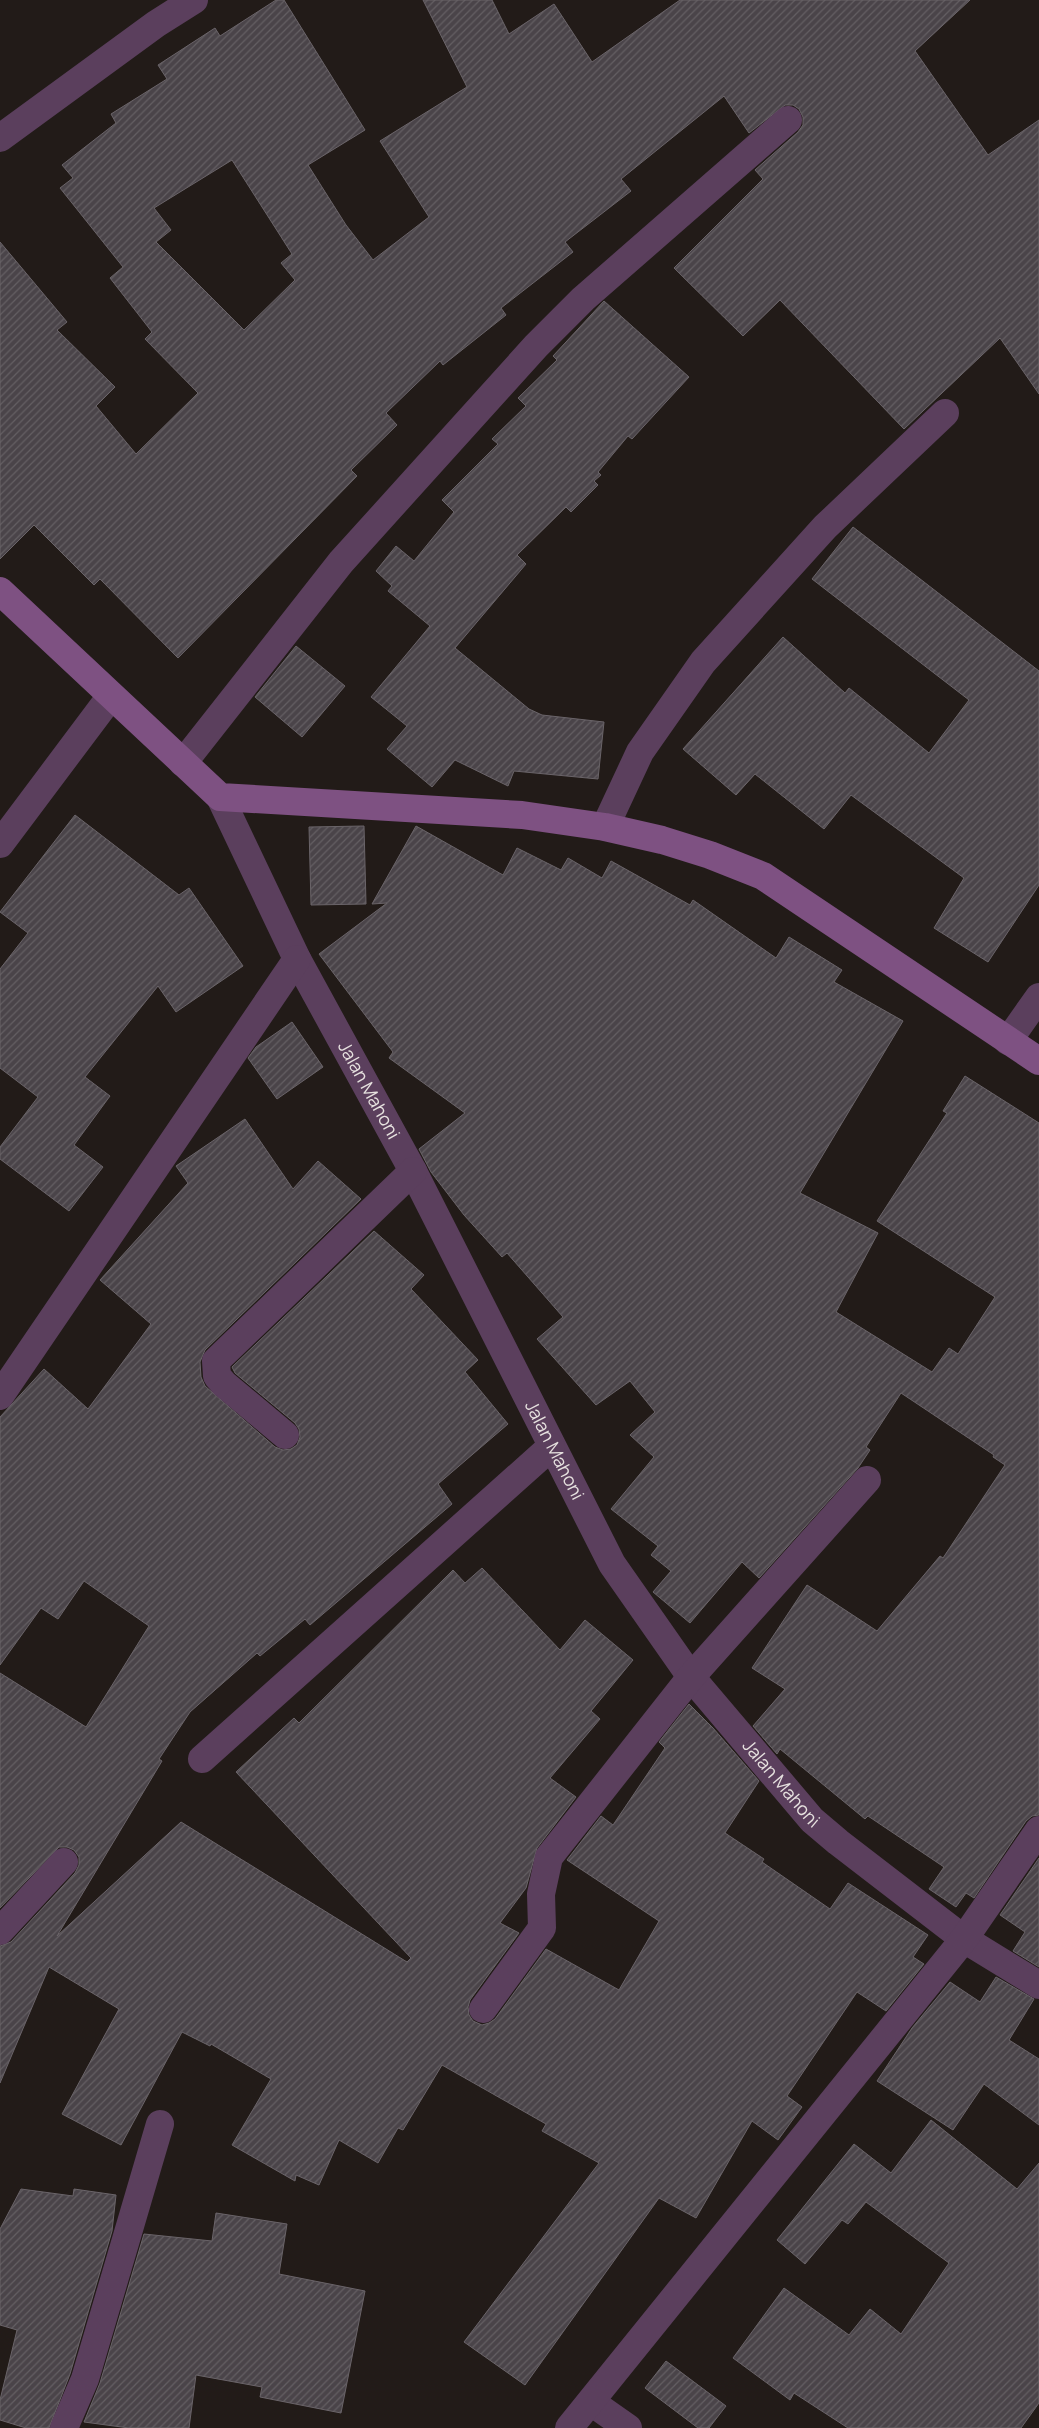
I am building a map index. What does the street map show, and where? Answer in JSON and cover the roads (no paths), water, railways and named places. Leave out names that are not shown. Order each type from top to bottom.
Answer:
[{"type":"street","points":[[0,138],[156,24],[194,0]]},
{"type":"street","points":[[183,763],[340,562],[536,346],[583,299],[788,120]]},
{"type":"street","points":[[605,827],[640,752],[703,662],[825,527],[945,413]]},
{"type":"street","points":[[0,592],[220,797],[522,815],[605,827],[662,840],[710,855],[764,876],[1039,1061]]},
{"type":"street","points":[[0,844],[111,696]]},
{"type":"street","name":"Jalan Mahoni","points":[[220,797],[296,959],[413,1171],[551,1447],[612,1564],[691,1677],[812,1820],[964,1939],[1039,1985]]},
{"type":"street","points":[[0,1396],[296,959]]},
{"type":"street","points":[[1008,1041],[1039,997]]},
{"type":"street","points":[[285,1435],[224,1384],[217,1376],[216,1361],[224,1351],[413,1171]]},
{"type":"street","points":[[202,1759],[551,1447]]},
{"type":"street","points":[[483,2009],[542,1928],[541,1894],[549,1857],[691,1677],[867,1480]]},
{"type":"street","points":[[569,2428],[964,1939],[1039,1830]]},
{"type":"street","points":[[0,1932],[64,1862]]},
{"type":"street","points":[[64,2428],[85,2379],[160,2124]]},
{"type":"street","points":[[591,2402],[628,2428]]}]
